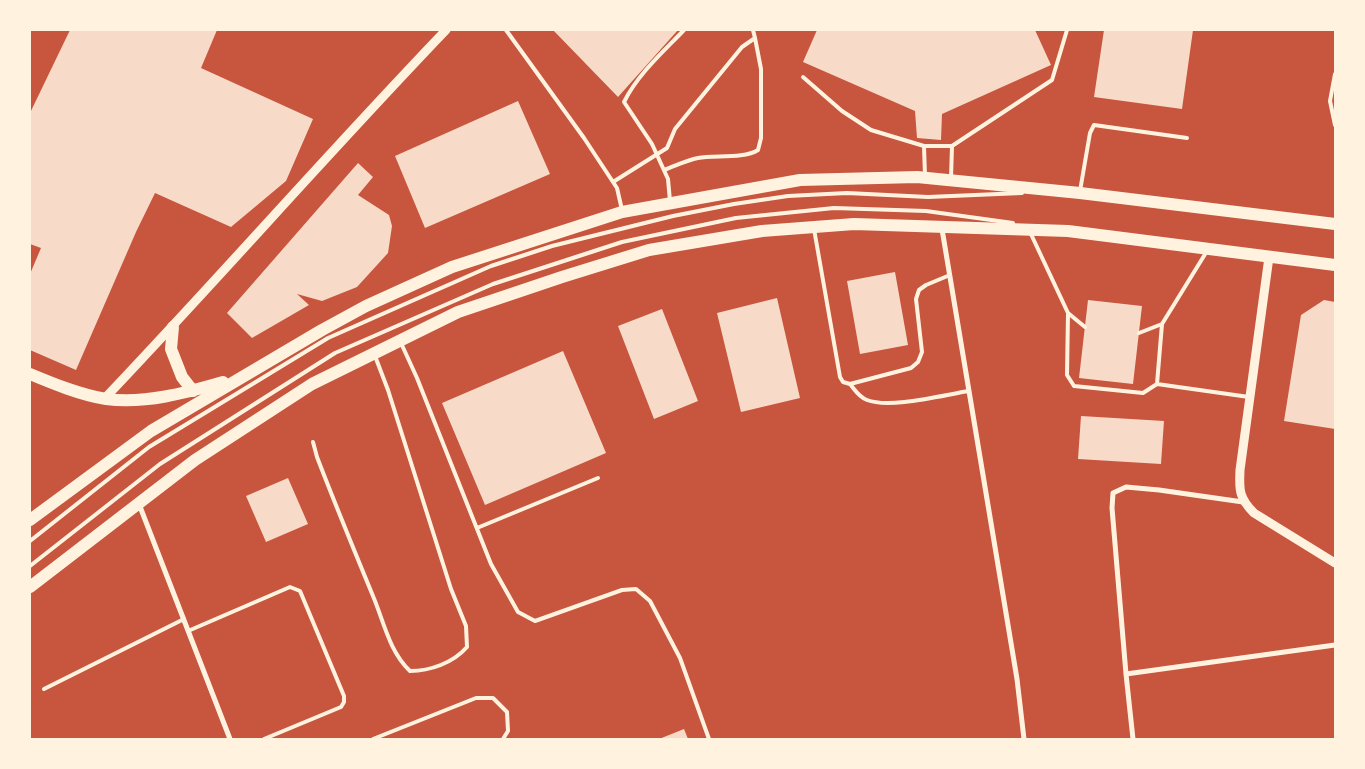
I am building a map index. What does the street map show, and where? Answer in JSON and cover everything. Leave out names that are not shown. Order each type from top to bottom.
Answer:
[{"type":"main road","points":[[30,520],[151,430],[366,306],[452,267],[622,212],[800,180],[925,178],[1064,191],[1335,224]]},
{"type":"main road","points":[[30,587],[195,460],[312,384],[458,312],[649,250],[762,231],[854,224],[1068,231],[1335,265]]},
{"type":"main road","points":[[173,327],[171,349],[182,377],[193,390]]},
{"type":"main road","points":[[30,374],[105,398],[126,400],[147,399],[193,390],[242,376]]},
{"type":"street","points":[[105,398],[173,327],[446,30]]},
{"type":"street","points":[[942,227],[1017,679],[1024,739]]},
{"type":"street","points":[[1269,256],[1239,487],[1243,502],[1254,513],[1335,563]]},
{"type":"street","points":[[1133,739],[1112,508],[1113,493],[1126,487],[1243,502]]},
{"type":"street","points":[[139,504],[230,739]]},
{"type":"street","points":[[1126,674],[1335,645]]},
{"type":"lane","points":[[506,30],[584,138],[617,188],[622,212]]},
{"type":"lane","points":[[670,203],[668,179],[664,170],[643,129],[624,102],[629,91],[684,30]]},
{"type":"lane","points":[[664,170],[698,158],[754,153],[758,150],[760,138],[761,69],[753,30]]},
{"type":"lane","points":[[803,77],[842,111],[871,130],[924,146],[952,146],[1052,80],[1067,30]]},
{"type":"lane","points":[[613,182],[667,148],[675,129],[742,47],[755,38]]},
{"type":"lane","points":[[1335,74],[1330,101],[1335,125]]},
{"type":"lane","points":[[1080,193],[1090,132],[1094,125],[1187,138]]},
{"type":"lane","points":[[924,146],[925,178]]},
{"type":"lane","points":[[951,181],[952,146]]},
{"type":"lane","points":[[30,541],[149,447],[328,338],[491,266],[552,246],[673,216],[788,196],[847,193],[928,197],[1064,191]]},
{"type":"lane","points":[[30,566],[160,464],[336,353],[493,284],[584,253],[622,242],[736,218],[834,208],[926,211],[1068,231]]},
{"type":"lane","points":[[814,227],[840,377],[843,382],[850,384],[911,368],[918,362],[922,352],[916,299],[919,290],[950,275]]},
{"type":"lane","points":[[1029,230],[1068,313],[1085,328]]},
{"type":"lane","points":[[1157,384],[1162,324],[1208,249]]},
{"type":"lane","points":[[1068,313],[1067,375],[1074,386],[1143,393],[1157,384],[1251,397]]},
{"type":"lane","points":[[1139,333],[1162,324]]},
{"type":"lane","points":[[400,341],[418,378],[491,564],[518,612],[535,621],[622,590],[636,589],[650,600],[680,658],[709,739]]},
{"type":"lane","points":[[313,442],[317,457],[374,598],[392,648],[400,662],[410,671],[423,671],[459,656],[467,647],[466,626],[451,589],[388,390],[374,353]]},
{"type":"lane","points":[[850,384],[858,394],[867,400],[882,404],[969,391]]},
{"type":"lane","points":[[477,528],[598,478]]},
{"type":"lane","points":[[188,632],[290,587],[300,592],[344,696],[344,702],[340,707],[264,739]]},
{"type":"lane","points":[[44,689],[184,620]]},
{"type":"lane","points":[[373,739],[476,698],[493,698],[507,712],[508,731],[503,739]]},
{"type":"building","points":[[70,30],[217,30],[201,68],[313,119],[286,181],[231,227],[155,193],[76,370],[30,350],[30,274],[41,248],[30,244],[30,113]]},
{"type":"building","points":[[553,30],[678,30],[618,97]]},
{"type":"building","points":[[817,30],[1035,30],[1051,65],[942,114],[941,140],[917,138],[915,111],[803,62]]},
{"type":"building","points":[[1104,30],[1193,30],[1182,109],[1094,97]]},
{"type":"building","points":[[518,101],[550,174],[425,228],[395,156]]},
{"type":"building","points":[[358,163],[373,177],[358,195],[389,215],[392,226],[388,253],[357,287],[322,301],[297,294],[309,305],[252,338],[227,313]]},
{"type":"building","points":[[895,272],[908,345],[860,354],[847,281]]},
{"type":"building","points":[[777,298],[800,398],[741,412],[717,313]]},
{"type":"building","points":[[1088,300],[1142,306],[1133,384],[1079,378]]},
{"type":"building","points":[[1324,300],[1335,302],[1335,429],[1284,421],[1301,315]]},
{"type":"building","points":[[662,309],[698,401],[654,419],[618,326]]},
{"type":"building","points":[[563,351],[606,453],[485,505],[442,403]]},
{"type":"building","points":[[1081,416],[1164,421],[1161,464],[1078,459]]},
{"type":"building","points":[[288,478],[308,524],[266,542],[246,496]]},
{"type":"building","points":[[684,729],[688,739],[659,739]]}]
